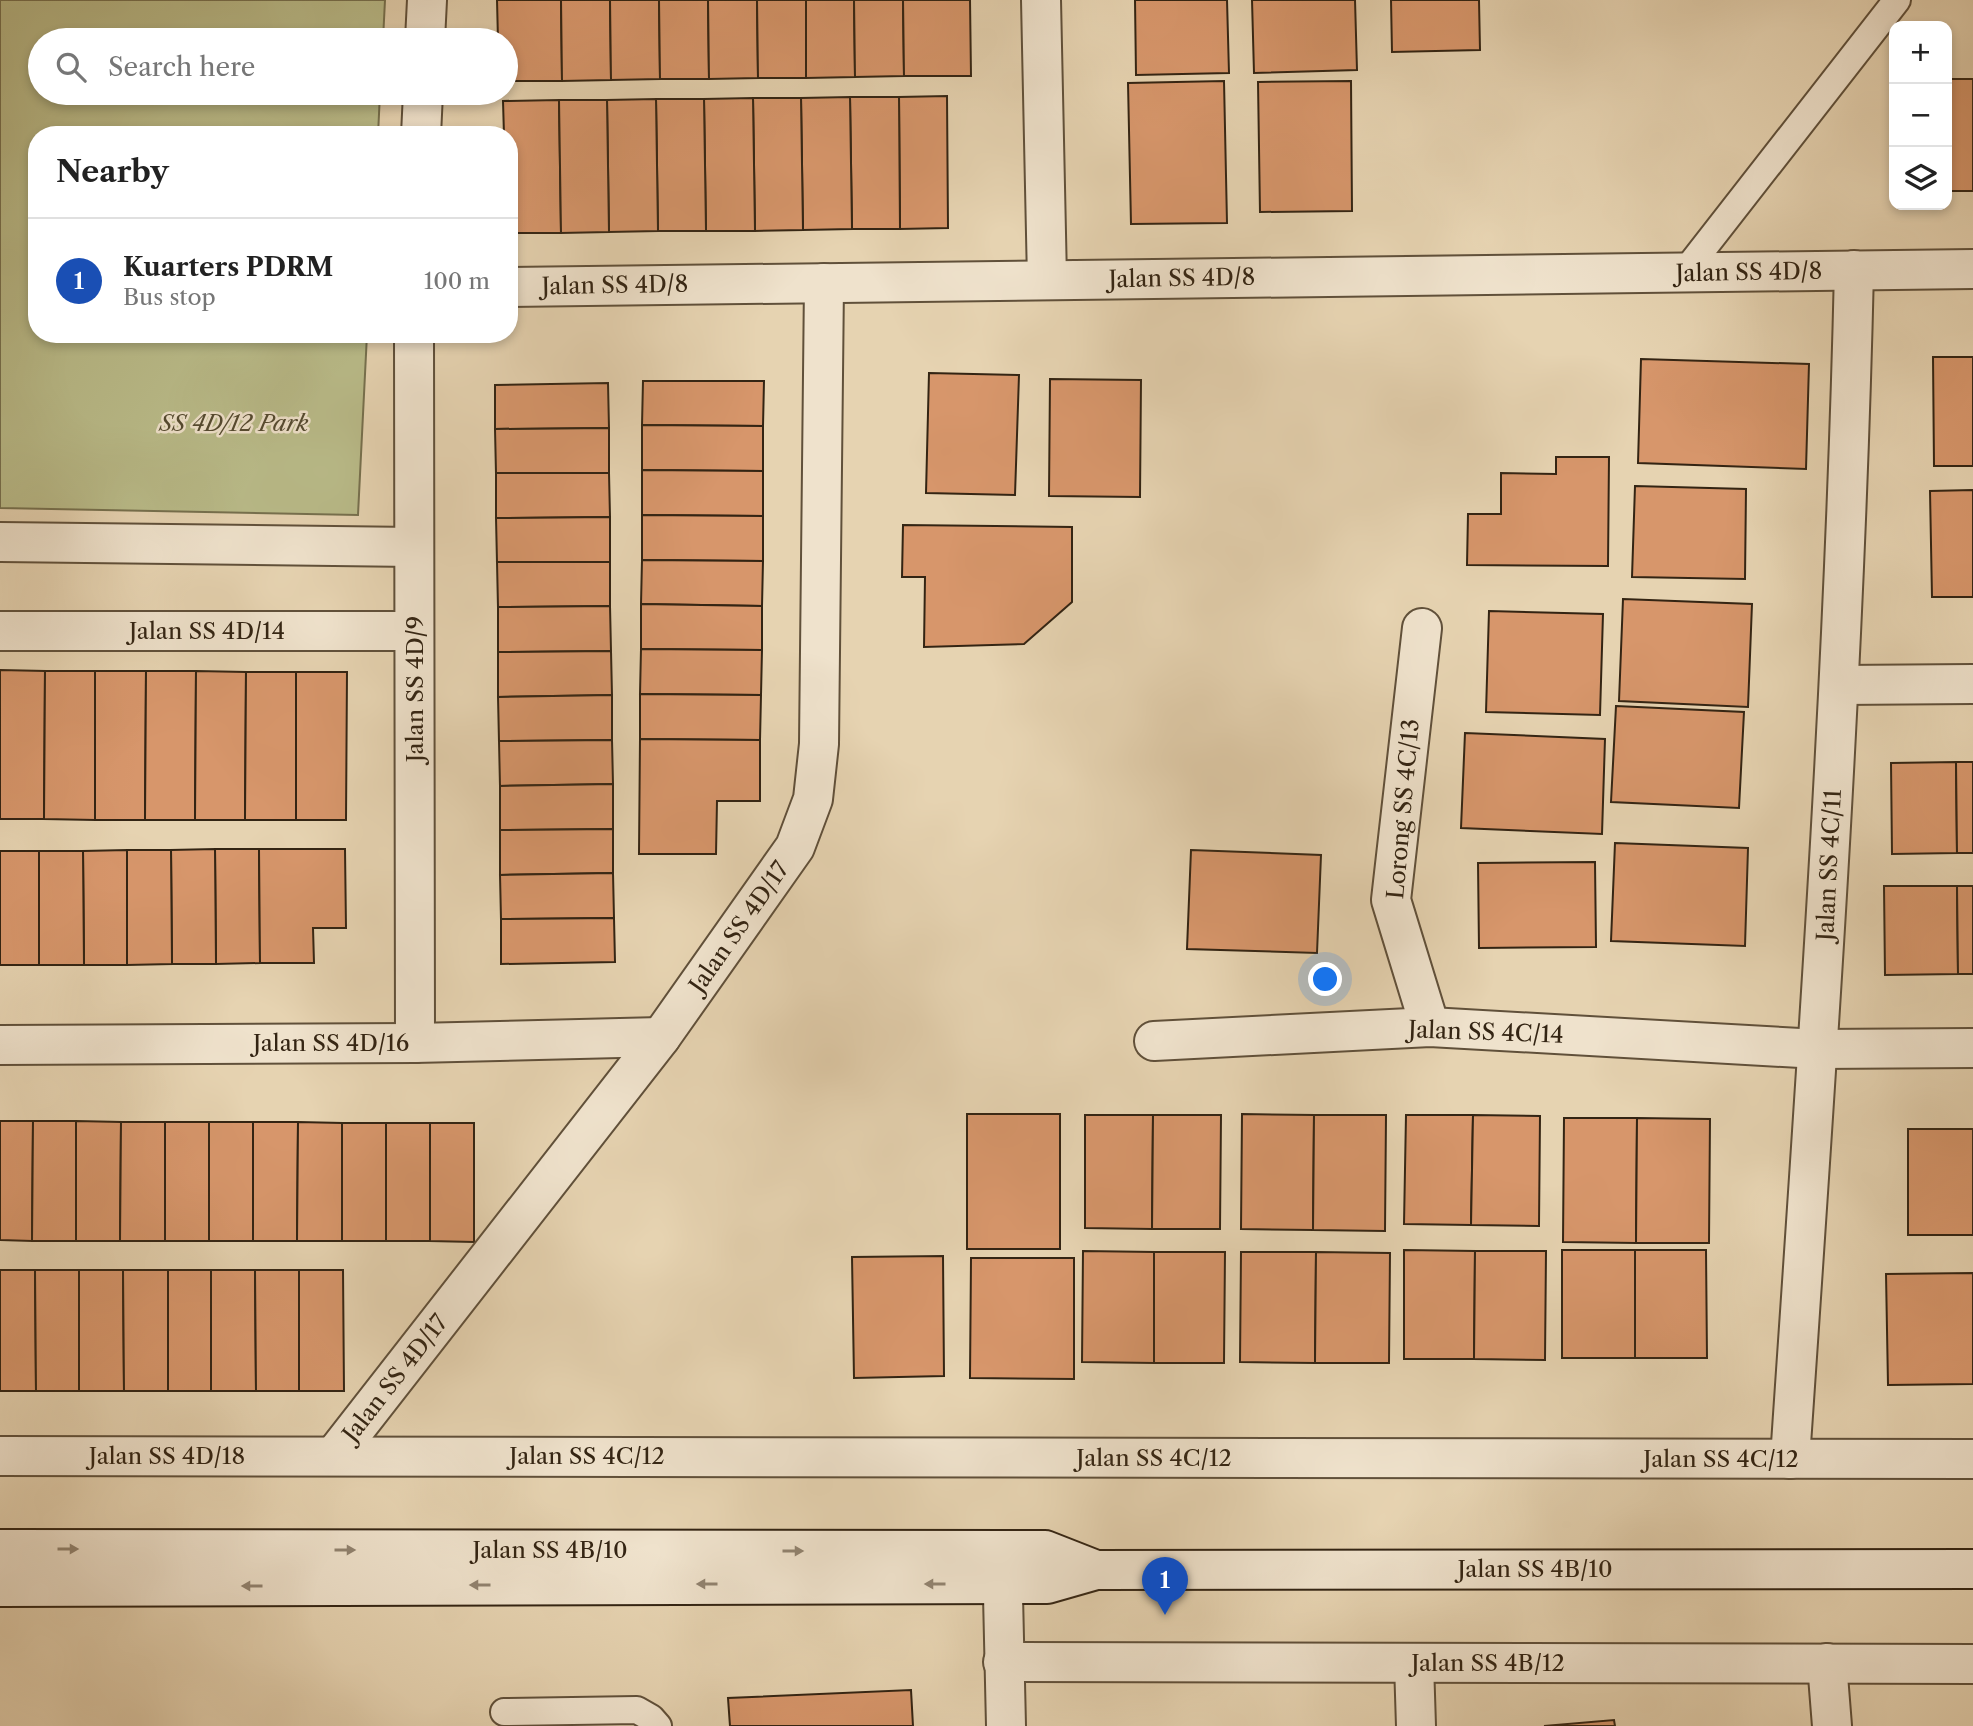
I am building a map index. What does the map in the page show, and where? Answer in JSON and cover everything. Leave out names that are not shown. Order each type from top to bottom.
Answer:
[{"type":"street","points":[[425,28],[426,0]]},
{"type":"street","points":[[1041,0],[1047,280]]},
{"type":"street","points":[[421,126],[422,105]]},
{"type":"street","name":"Jalan SS 4D/8","points":[[518,287],[1973,269]]},
{"type":"street","name":"Jalan SS 4C/11","points":[[1790,1459],[1839,685],[1849,494],[1854,270]]},
{"type":"street","name":"Jalan SS 4D/17","points":[[334,1456],[661,1037],[795,847],[813,799],[820,744],[824,283]]},
{"type":"street","name":"Jalan SS 4D/9","points":[[414,343],[415,1043]]},
{"type":"street","points":[[0,542],[414,547]]},
{"type":"street","name":"Lorong SS 4C/13","points":[[1422,628],[1391,900],[1430,1027]]},
{"type":"street","name":"Jalan SS 4D/14","points":[[0,631],[414,631]]},
{"type":"street","points":[[1839,685],[1973,684]]},
{"type":"street","name":"Jalan SS 4C/14","points":[[1154,1041],[1430,1027],[1818,1049],[1973,1048]]},
{"type":"street","name":"Jalan SS 4D/16","points":[[0,1045],[415,1043],[661,1037]]},
{"type":"street","name":"Jalan SS 4D/18","points":[[0,1456],[334,1456]]},
{"type":"street","name":"Jalan SS 4C/12","points":[[334,1456],[1973,1459]]},
{"type":"street","name":"Jalan SS 4B/10","points":[[0,1549],[1003,1568],[1047,1584],[1096,1570],[1973,1569]]},
{"type":"street","points":[[1003,1568],[1006,1726]]},
{"type":"street","name":"Jalan SS 4B/10","points":[[0,1587],[1003,1568]]},
{"type":"street","name":"Jalan SS 4B/12","points":[[1003,1662],[1973,1664]]},
{"type":"street","points":[[1414,1663],[1416,1726]]},
{"type":"street","points":[[1827,1663],[1832,1726]]},
{"type":"lane","points":[[1684,273],[1897,0]]},
{"type":"lane","points":[[504,1713],[637,1710],[651,1718],[658,1726]]},
{"type":"green space","name":"SS 4D/12 Park","points":[[0,0],[385,0],[384,28],[28,28],[28,105],[379,105],[378,126],[28,126],[28,343],[367,343],[358,515],[0,508]]},
{"type":"building","points":[[497,0],[561,0],[562,81],[518,81],[518,28],[498,28]]},
{"type":"building","points":[[561,0],[610,0],[611,80],[562,81]]},
{"type":"building","points":[[610,0],[659,0],[660,79],[611,80]]},
{"type":"building","points":[[659,0],[708,0],[709,79],[660,79]]},
{"type":"building","points":[[708,0],[757,0],[758,78],[709,79]]},
{"type":"building","points":[[757,0],[806,0],[806,78],[758,78]]},
{"type":"building","points":[[806,0],[854,0],[855,77],[806,78]]},
{"type":"building","points":[[854,0],[903,0],[904,76],[855,77]]},
{"type":"building","points":[[903,0],[970,0],[971,76],[904,76]]},
{"type":"building","points":[[1135,0],[1227,0],[1229,73],[1136,75]]},
{"type":"building","points":[[1252,0],[1355,0],[1357,70],[1254,73]]},
{"type":"building","points":[[1391,0],[1479,0],[1480,50],[1392,52]]},
{"type":"building","points":[[1952,79],[1973,79],[1973,191],[1952,191]]},
{"type":"building","points":[[1224,81],[1227,223],[1131,224],[1128,83]]},
{"type":"building","points":[[1351,81],[1352,211],[1260,212],[1258,82]]},
{"type":"building","points":[[947,96],[948,228],[900,229],[899,97]]},
{"type":"building","points":[[850,97],[899,97],[900,229],[852,229]]},
{"type":"building","points":[[850,97],[852,229],[803,230],[801,98]]},
{"type":"building","points":[[753,98],[801,98],[803,230],[755,231]]},
{"type":"building","points":[[753,98],[755,231],[706,231],[704,99]]},
{"type":"building","points":[[656,99],[704,99],[706,231],[658,231]]},
{"type":"building","points":[[656,99],[658,231],[609,232],[607,100]]},
{"type":"building","points":[[559,100],[561,233],[518,233],[518,126],[504,126],[503,105],[518,105],[518,101]]},
{"type":"building","points":[[559,100],[607,100],[609,232],[561,233]]},
{"type":"building","points":[[1933,357],[1973,357],[1973,466],[1934,466]]},
{"type":"building","points":[[1641,359],[1809,364],[1806,469],[1638,463]]},
{"type":"building","points":[[929,373],[1019,375],[1015,495],[926,493]]},
{"type":"building","points":[[1050,379],[1141,380],[1140,497],[1049,496]]},
{"type":"building","points":[[643,381],[764,381],[763,426],[642,425]]},
{"type":"building","points":[[608,383],[609,428],[495,429],[495,385]]},
{"type":"building","points":[[642,425],[763,426],[763,471],[642,470]]},
{"type":"building","points":[[609,428],[609,473],[496,473],[495,429]]},
{"type":"building","points":[[1556,457],[1609,457],[1608,566],[1467,565],[1468,514],[1501,514],[1501,473],[1556,474]]},
{"type":"building","points":[[642,470],[763,471],[763,516],[642,515]]},
{"type":"building","points":[[496,473],[609,473],[610,517],[496,518]]},
{"type":"building","points":[[1635,486],[1746,489],[1745,579],[1632,577]]},
{"type":"building","points":[[1973,490],[1973,597],[1932,597],[1930,491]]},
{"type":"building","points":[[642,515],[763,516],[763,561],[642,560]]},
{"type":"building","points":[[610,517],[610,562],[497,562],[496,518]]},
{"type":"building","points":[[903,525],[1072,527],[1072,602],[1024,644],[924,647],[925,577],[902,577]]},
{"type":"building","points":[[642,560],[763,561],[762,606],[641,604]]},
{"type":"building","points":[[497,562],[610,562],[610,606],[498,607]]},
{"type":"building","points":[[1623,599],[1752,604],[1748,707],[1619,701]]},
{"type":"building","points":[[641,604],[762,606],[762,650],[641,649]]},
{"type":"building","points":[[610,606],[611,651],[498,652],[498,607]]},
{"type":"building","points":[[1489,611],[1603,614],[1600,715],[1486,712]]},
{"type":"building","points":[[641,649],[762,650],[761,695],[640,694]]},
{"type":"building","points":[[611,651],[612,695],[498,697],[498,652]]},
{"type":"building","points":[[0,670],[45,671],[44,819],[0,819]]},
{"type":"building","points":[[45,671],[95,671],[95,820],[44,819]]},
{"type":"building","points":[[95,671],[146,671],[145,820],[95,820]]},
{"type":"building","points":[[146,671],[196,671],[195,820],[145,820]]},
{"type":"building","points":[[196,671],[246,672],[245,820],[195,820]]},
{"type":"building","points":[[246,672],[296,672],[296,820],[245,820]]},
{"type":"building","points":[[296,672],[347,672],[346,820],[296,820]]},
{"type":"building","points":[[640,694],[761,695],[760,740],[640,739]]},
{"type":"building","points":[[612,695],[612,740],[499,741],[498,697]]},
{"type":"building","points":[[1616,706],[1744,712],[1739,808],[1611,802]]},
{"type":"building","points":[[1465,733],[1605,739],[1602,834],[1461,828]]},
{"type":"building","points":[[640,739],[760,740],[760,801],[717,801],[716,854],[639,854]]},
{"type":"building","points":[[612,740],[613,784],[500,786],[499,741]]},
{"type":"building","points":[[1956,762],[1957,853],[1892,854],[1891,763]]},
{"type":"building","points":[[1956,762],[1973,762],[1973,853],[1957,853]]},
{"type":"building","points":[[613,784],[613,829],[500,830],[500,786]]},
{"type":"building","points":[[613,829],[613,873],[500,875],[500,830]]},
{"type":"building","points":[[1615,843],[1748,848],[1745,946],[1611,941]]},
{"type":"building","points":[[215,849],[259,849],[260,963],[216,964]]},
{"type":"building","points":[[215,849],[216,964],[172,964],[171,850]]},
{"type":"building","points":[[259,849],[345,849],[346,928],[313,928],[314,963],[260,963]]},
{"type":"building","points":[[127,850],[171,850],[172,964],[127,965]]},
{"type":"building","points":[[127,850],[127,965],[84,965],[83,851]]},
{"type":"building","points":[[1191,850],[1321,855],[1317,953],[1187,949]]},
{"type":"building","points":[[0,851],[39,851],[39,965],[0,965]]},
{"type":"building","points":[[39,851],[83,851],[84,965],[39,965]]},
{"type":"building","points":[[1595,862],[1596,947],[1479,948],[1478,863]]},
{"type":"building","points":[[613,873],[614,918],[501,919],[500,875]]},
{"type":"building","points":[[1884,886],[1957,886],[1958,974],[1885,975]]},
{"type":"building","points":[[1957,886],[1973,886],[1973,974],[1958,974]]},
{"type":"building","points":[[614,918],[615,962],[501,964],[501,919]]},
{"type":"building","points":[[967,1114],[1060,1114],[1060,1249],[967,1249]]},
{"type":"building","points":[[1242,1114],[1314,1115],[1313,1230],[1241,1229]]},
{"type":"building","points":[[1085,1115],[1153,1115],[1152,1229],[1085,1228]]},
{"type":"building","points":[[1153,1115],[1221,1115],[1220,1229],[1152,1229]]},
{"type":"building","points":[[1314,1115],[1386,1115],[1385,1231],[1313,1230]]},
{"type":"building","points":[[1406,1115],[1473,1115],[1471,1225],[1404,1224]]},
{"type":"building","points":[[1473,1115],[1540,1116],[1539,1226],[1471,1225]]},
{"type":"building","points":[[1564,1118],[1637,1118],[1636,1243],[1563,1242]]},
{"type":"building","points":[[1637,1118],[1710,1119],[1709,1243],[1636,1243]]},
{"type":"building","points":[[0,1121],[33,1121],[32,1241],[0,1240]]},
{"type":"building","points":[[33,1121],[76,1121],[76,1241],[32,1241]]},
{"type":"building","points":[[76,1121],[121,1122],[120,1241],[76,1241]]},
{"type":"building","points":[[121,1122],[165,1122],[165,1241],[120,1241]]},
{"type":"building","points":[[165,1122],[209,1122],[209,1241],[165,1241]]},
{"type":"building","points":[[209,1122],[253,1122],[253,1241],[209,1241]]},
{"type":"building","points":[[253,1122],[298,1122],[297,1241],[253,1241]]},
{"type":"building","points":[[298,1122],[342,1123],[342,1241],[297,1241]]},
{"type":"building","points":[[342,1123],[386,1123],[386,1241],[342,1241]]},
{"type":"building","points":[[386,1123],[430,1123],[430,1241],[386,1241]]},
{"type":"building","points":[[430,1123],[474,1123],[474,1242],[430,1241]]},
{"type":"building","points":[[1908,1129],[1973,1129],[1973,1235],[1908,1235]]},
{"type":"building","points":[[1404,1250],[1475,1251],[1474,1359],[1404,1359]]},
{"type":"building","points":[[1562,1250],[1635,1250],[1635,1358],[1562,1358]]},
{"type":"building","points":[[1635,1250],[1706,1250],[1707,1358],[1635,1358]]},
{"type":"building","points":[[1083,1251],[1154,1252],[1154,1363],[1082,1362]]},
{"type":"building","points":[[1475,1251],[1546,1251],[1545,1360],[1474,1359]]},
{"type":"building","points":[[1154,1252],[1225,1252],[1224,1363],[1154,1363]]},
{"type":"building","points":[[1241,1252],[1316,1252],[1315,1363],[1240,1362]]},
{"type":"building","points":[[1316,1252],[1390,1253],[1389,1363],[1315,1363]]},
{"type":"building","points":[[943,1256],[944,1376],[854,1378],[852,1257]]},
{"type":"building","points":[[971,1258],[1074,1258],[1074,1379],[970,1378]]},
{"type":"building","points":[[0,1270],[35,1270],[36,1391],[0,1391]]},
{"type":"building","points":[[35,1270],[79,1270],[79,1391],[36,1391]]},
{"type":"building","points":[[79,1270],[123,1270],[124,1391],[79,1391]]},
{"type":"building","points":[[123,1270],[168,1270],[168,1391],[124,1391]]},
{"type":"building","points":[[168,1270],[211,1270],[211,1391],[168,1391]]},
{"type":"building","points":[[211,1270],[255,1270],[256,1391],[211,1391]]},
{"type":"building","points":[[255,1270],[299,1270],[299,1391],[256,1391]]},
{"type":"building","points":[[299,1270],[343,1270],[344,1391],[299,1391]]},
{"type":"building","points":[[1973,1273],[1973,1384],[1888,1385],[1886,1274]]},
{"type":"building","points":[[911,1690],[913,1726],[730,1726],[728,1698]]},
{"type":"building","points":[[1614,1720],[1615,1726],[1544,1726]]},
{"type":"place","name":"Kuarters PDRM","points":[[1165,1615]]}]
